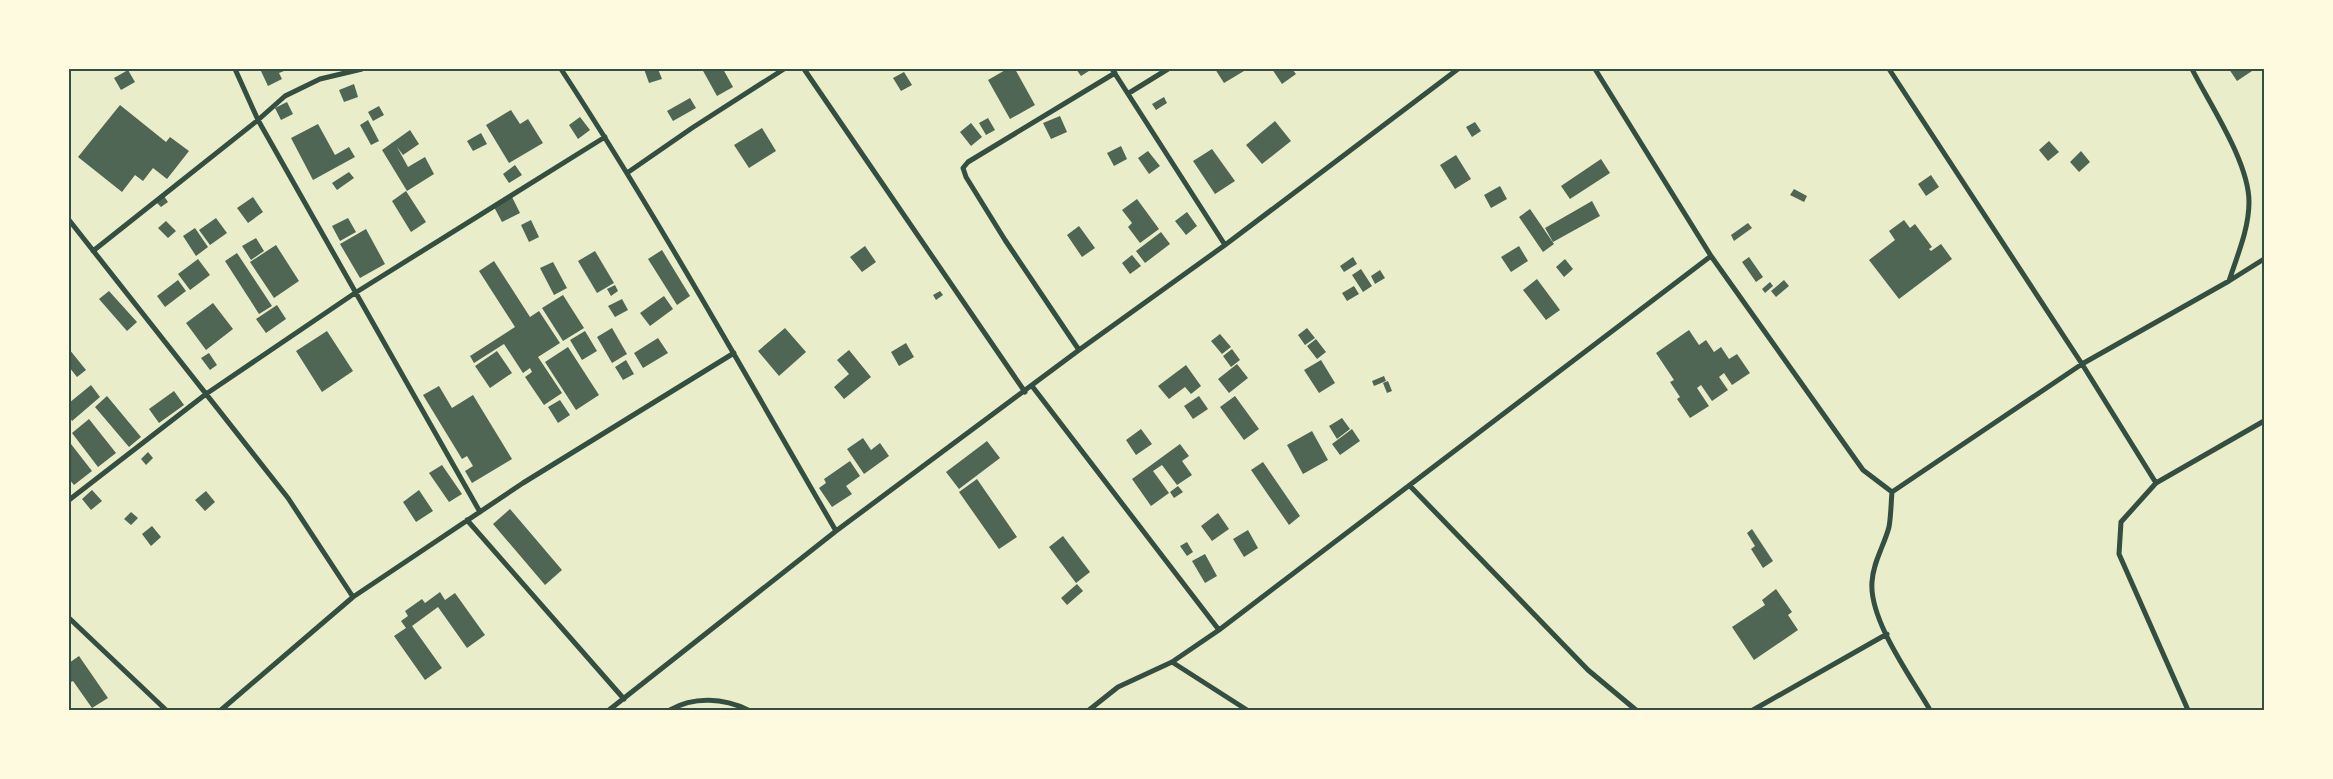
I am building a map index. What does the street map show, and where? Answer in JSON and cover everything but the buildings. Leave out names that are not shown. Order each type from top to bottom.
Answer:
[{"type":"street","points":[[235,69],[258,120],[354,293],[480,512]]},
{"type":"street","points":[[92,251],[258,120],[285,96],[302,86],[320,79],[362,69]]},
{"type":"street","points":[[561,69],[627,173],[734,353],[836,531]]},
{"type":"street","points":[[627,173],[692,128],[784,69]]},
{"type":"street","points":[[804,69],[1025,392]]},
{"type":"street","points":[[1129,93],[1168,69]]},
{"type":"street","points":[[609,710],[836,531],[1079,350],[1226,244],[1458,69]]},
{"type":"street","points":[[1594,69],[1711,256],[1863,470],[1892,492]]},
{"type":"street","points":[[1889,69],[2082,364],[2156,483]]},
{"type":"street","points":[[2192,69],[2225,131],[2242,169],[2249,202],[2245,229],[2229,281]]},
{"type":"street","points":[[1079,350],[1005,240],[966,176],[963,168],[968,162],[1114,71],[1226,244]]},
{"type":"street","points":[[69,500],[206,394],[354,293],[605,137]]},
{"type":"street","points":[[69,220],[288,498],[353,597]]},
{"type":"street","points":[[1089,710],[1118,687],[1172,662],[1219,630],[1711,256]]},
{"type":"street","points":[[1892,492],[2082,364],[2229,281],[2264,258]]},
{"type":"street","points":[[221,710],[353,597],[522,483],[734,353]]},
{"type":"street","points":[[1032,386],[1219,630]]},
{"type":"street","points":[[2188,710],[2119,554],[2121,522],[2156,483],[2264,421]]},
{"type":"street","points":[[1410,486],[1588,670],[1636,710]]},
{"type":"street","points":[[1892,492],[1889,527],[1876,559],[1871,583],[1874,607],[1886,634],[1930,710]]},
{"type":"street","points":[[467,520],[624,699]]},
{"type":"street","points":[[69,618],[166,710]]},
{"type":"street","points":[[69,630],[76,626]]},
{"type":"street","points":[[1752,710],[1886,634]]},
{"type":"street","points":[[1172,662],[1247,710]]},
{"type":"street","points":[[670,710],[694,702],[716,699],[748,710]]}]
